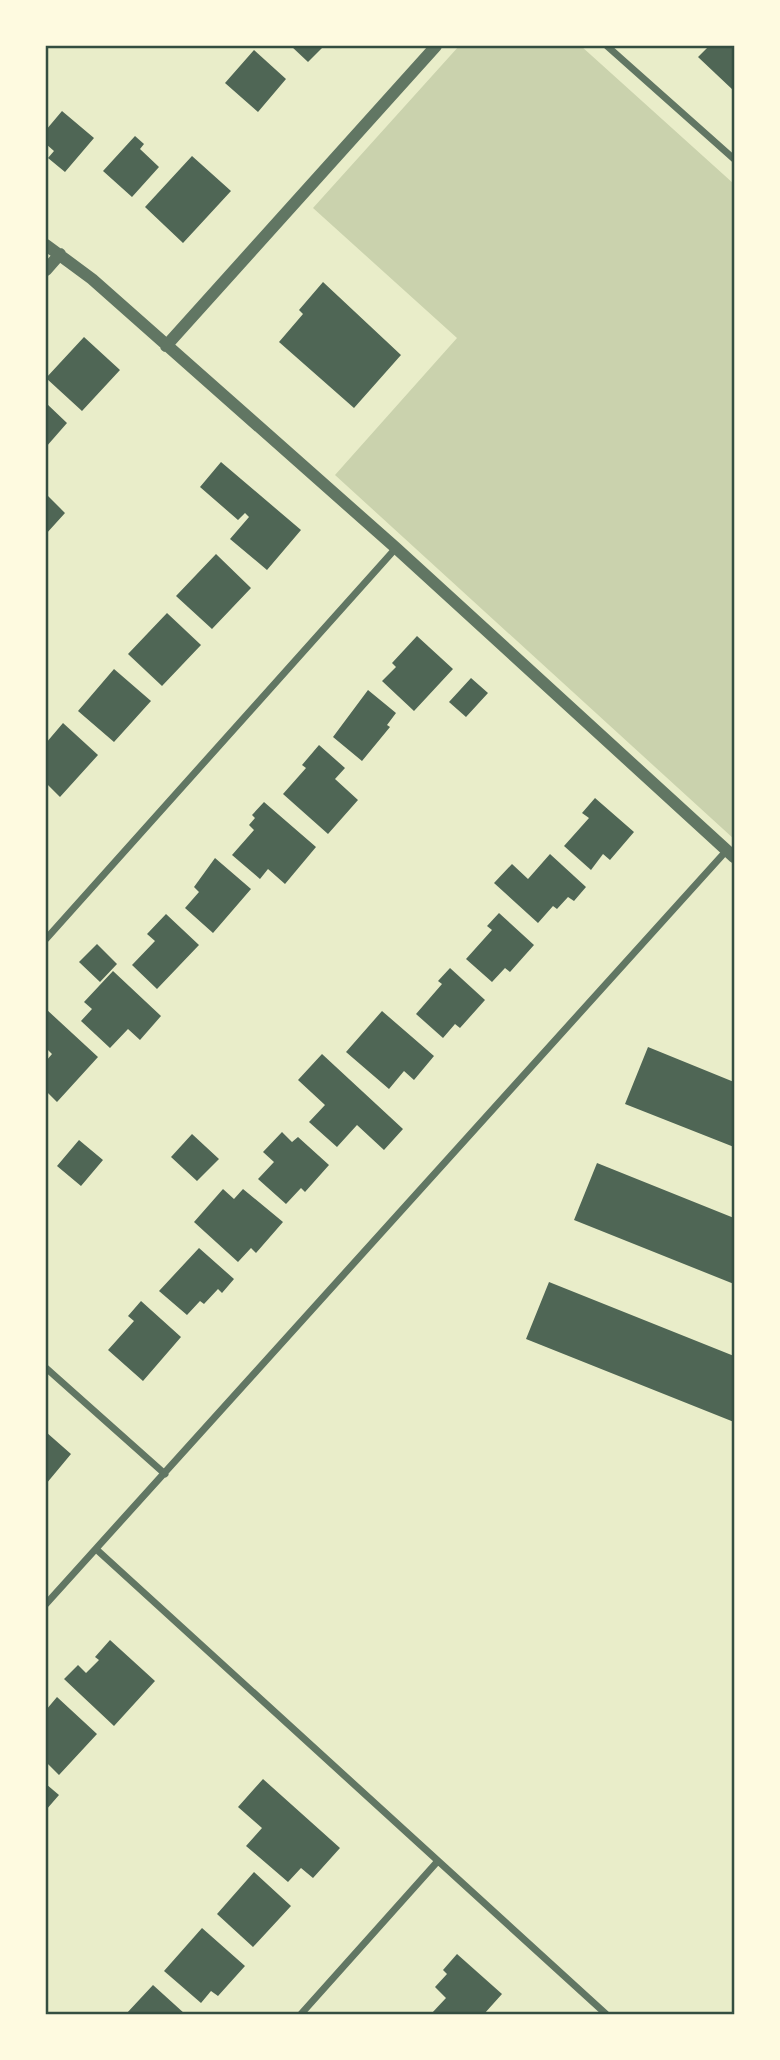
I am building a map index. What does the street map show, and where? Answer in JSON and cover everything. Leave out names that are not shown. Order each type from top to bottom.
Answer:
[{"type":"street","points":[[166,346],[436,46]]},
{"type":"street","points":[[607,46],[734,159]]},
{"type":"street","points":[[46,245],[60,254],[396,548],[731,853],[46,1604]]},
{"type":"street","points":[[46,270],[60,254]]},
{"type":"street","points":[[46,939],[396,548]]},
{"type":"street","points":[[46,1368],[165,1475]]},
{"type":"street","points":[[96,1549],[606,2014]]},
{"type":"street","points":[[301,2014],[438,1862]]},
{"type":"green space","points":[[459,46],[581,46],[734,184],[734,839],[335,475],[457,338],[313,208]]},
{"type":"building","points":[[291,46],[324,46],[308,62]]},
{"type":"building","points":[[709,46],[734,46],[734,91],[698,57]]},
{"type":"building","points":[[254,50],[286,79],[258,112],[225,83]]},
{"type":"building","points":[[62,111],[94,138],[65,172],[48,158],[54,151],[46,144],[46,130]]},
{"type":"building","points":[[135,136],[144,144],[140,149],[159,167],[132,197],[103,171]]},
{"type":"building","points":[[192,156],[231,191],[183,243],[145,207]]},
{"type":"building","points":[[323,282],[401,355],[354,408],[279,342],[303,314],[299,310]]},
{"type":"building","points":[[84,337],[120,370],[82,411],[46,378]]},
{"type":"building","points":[[46,403],[67,423],[46,447]]},
{"type":"building","points":[[221,462],[301,530],[267,570],[230,539],[249,517],[245,513],[238,520],[200,487]]},
{"type":"building","points":[[46,494],[65,513],[46,534]]},
{"type":"building","points":[[216,554],[251,588],[212,629],[176,596]]},
{"type":"building","points":[[167,613],[201,645],[162,686],[128,654]]},
{"type":"building","points":[[417,636],[453,669],[414,711],[382,681],[396,667],[392,663]]},
{"type":"building","points":[[114,669],[151,701],[114,742],[78,711]]},
{"type":"building","points":[[471,678],[488,693],[466,717],[449,702]]},
{"type":"building","points":[[368,690],[396,713],[387,725],[390,727],[362,761],[333,737]]},
{"type":"building","points":[[63,723],[98,755],[60,797],[46,783],[46,743]]},
{"type":"building","points":[[319,745],[345,768],[335,779],[358,800],[328,834],[283,794],[306,768],[302,765]]},
{"type":"building","points":[[595,798],[634,832],[610,860],[603,854],[591,870],[564,846],[589,818],[582,813]]},
{"type":"building","points":[[264,802],[316,847],[285,884],[268,869],[260,879],[232,855],[254,830],[249,825],[255,818],[252,815]]},
{"type":"building","points":[[550,854],[586,887],[574,901],[568,897],[557,909],[553,906],[538,923],[494,883],[512,864],[528,879]]},
{"type":"building","points":[[215,858],[251,889],[213,933],[185,908],[199,892],[194,887]]},
{"type":"building","points":[[499,913],[534,945],[510,972],[505,968],[492,982],[466,959],[492,930],[487,926]]},
{"type":"building","points":[[166,914],[199,945],[157,989],[132,965],[155,941],[147,934]]},
{"type":"building","points":[[97,944],[117,964],[100,982],[79,962]]},
{"type":"building","points":[[450,968],[485,1000],[460,1028],[455,1024],[443,1038],[416,1014],[442,984],[438,981]]},
{"type":"building","points":[[113,971],[161,1016],[140,1040],[128,1029],[110,1048],[81,1021],[92,1009],[84,1002]]},
{"type":"building","points":[[46,1009],[98,1057],[57,1102],[46,1091],[46,1061],[52,1054],[46,1048]]},
{"type":"building","points":[[382,1011],[434,1056],[414,1080],[404,1071],[389,1089],[346,1052]]},
{"type":"building","points":[[648,1047],[734,1082],[734,1147],[625,1104]]},
{"type":"building","points":[[322,1054],[403,1129],[384,1150],[357,1125],[337,1147],[309,1122],[325,1105],[298,1080]]},
{"type":"building","points":[[282,1132],[292,1142],[298,1137],[329,1165],[305,1192],[301,1188],[286,1204],[258,1179],[274,1162],[263,1152]]},
{"type":"building","points":[[192,1134],[219,1159],[197,1181],[171,1157]]},
{"type":"building","points":[[79,1140],[103,1160],[81,1186],[57,1166]]},
{"type":"building","points":[[597,1163],[734,1218],[734,1284],[574,1220]]},
{"type":"building","points":[[223,1189],[234,1199],[243,1189],[283,1222],[256,1253],[251,1248],[238,1262],[194,1222]]},
{"type":"building","points":[[199,1248],[234,1279],[222,1293],[218,1289],[204,1304],[200,1301],[187,1315],[159,1291]]},
{"type":"building","points":[[549,1282],[734,1356],[734,1422],[526,1339]]},
{"type":"building","points":[[141,1301],[181,1337],[143,1381],[108,1350],[134,1321],[128,1316]]},
{"type":"building","points":[[46,1432],[71,1454],[46,1484]]},
{"type":"building","points":[[110,1640],[155,1681],[114,1726],[64,1679],[78,1665],[86,1673],[99,1660],[95,1657]]},
{"type":"building","points":[[57,1697],[97,1734],[59,1775],[46,1762],[46,1710]]},
{"type":"building","points":[[263,1779],[340,1848],[313,1878],[301,1868],[288,1882],[246,1846],[262,1828],[238,1807]]},
{"type":"building","points":[[46,1784],[59,1795],[46,1810]]},
{"type":"building","points":[[254,1872],[291,1906],[253,1947],[217,1914]]},
{"type":"building","points":[[202,1928],[245,1966],[218,1996],[211,1991],[201,2003],[164,1971]]},
{"type":"building","points":[[457,1954],[502,1994],[484,2014],[431,2014],[446,1998],[435,1987],[447,1974],[443,1970]]},
{"type":"building","points":[[153,1985],[185,2014],[126,2014]]}]
